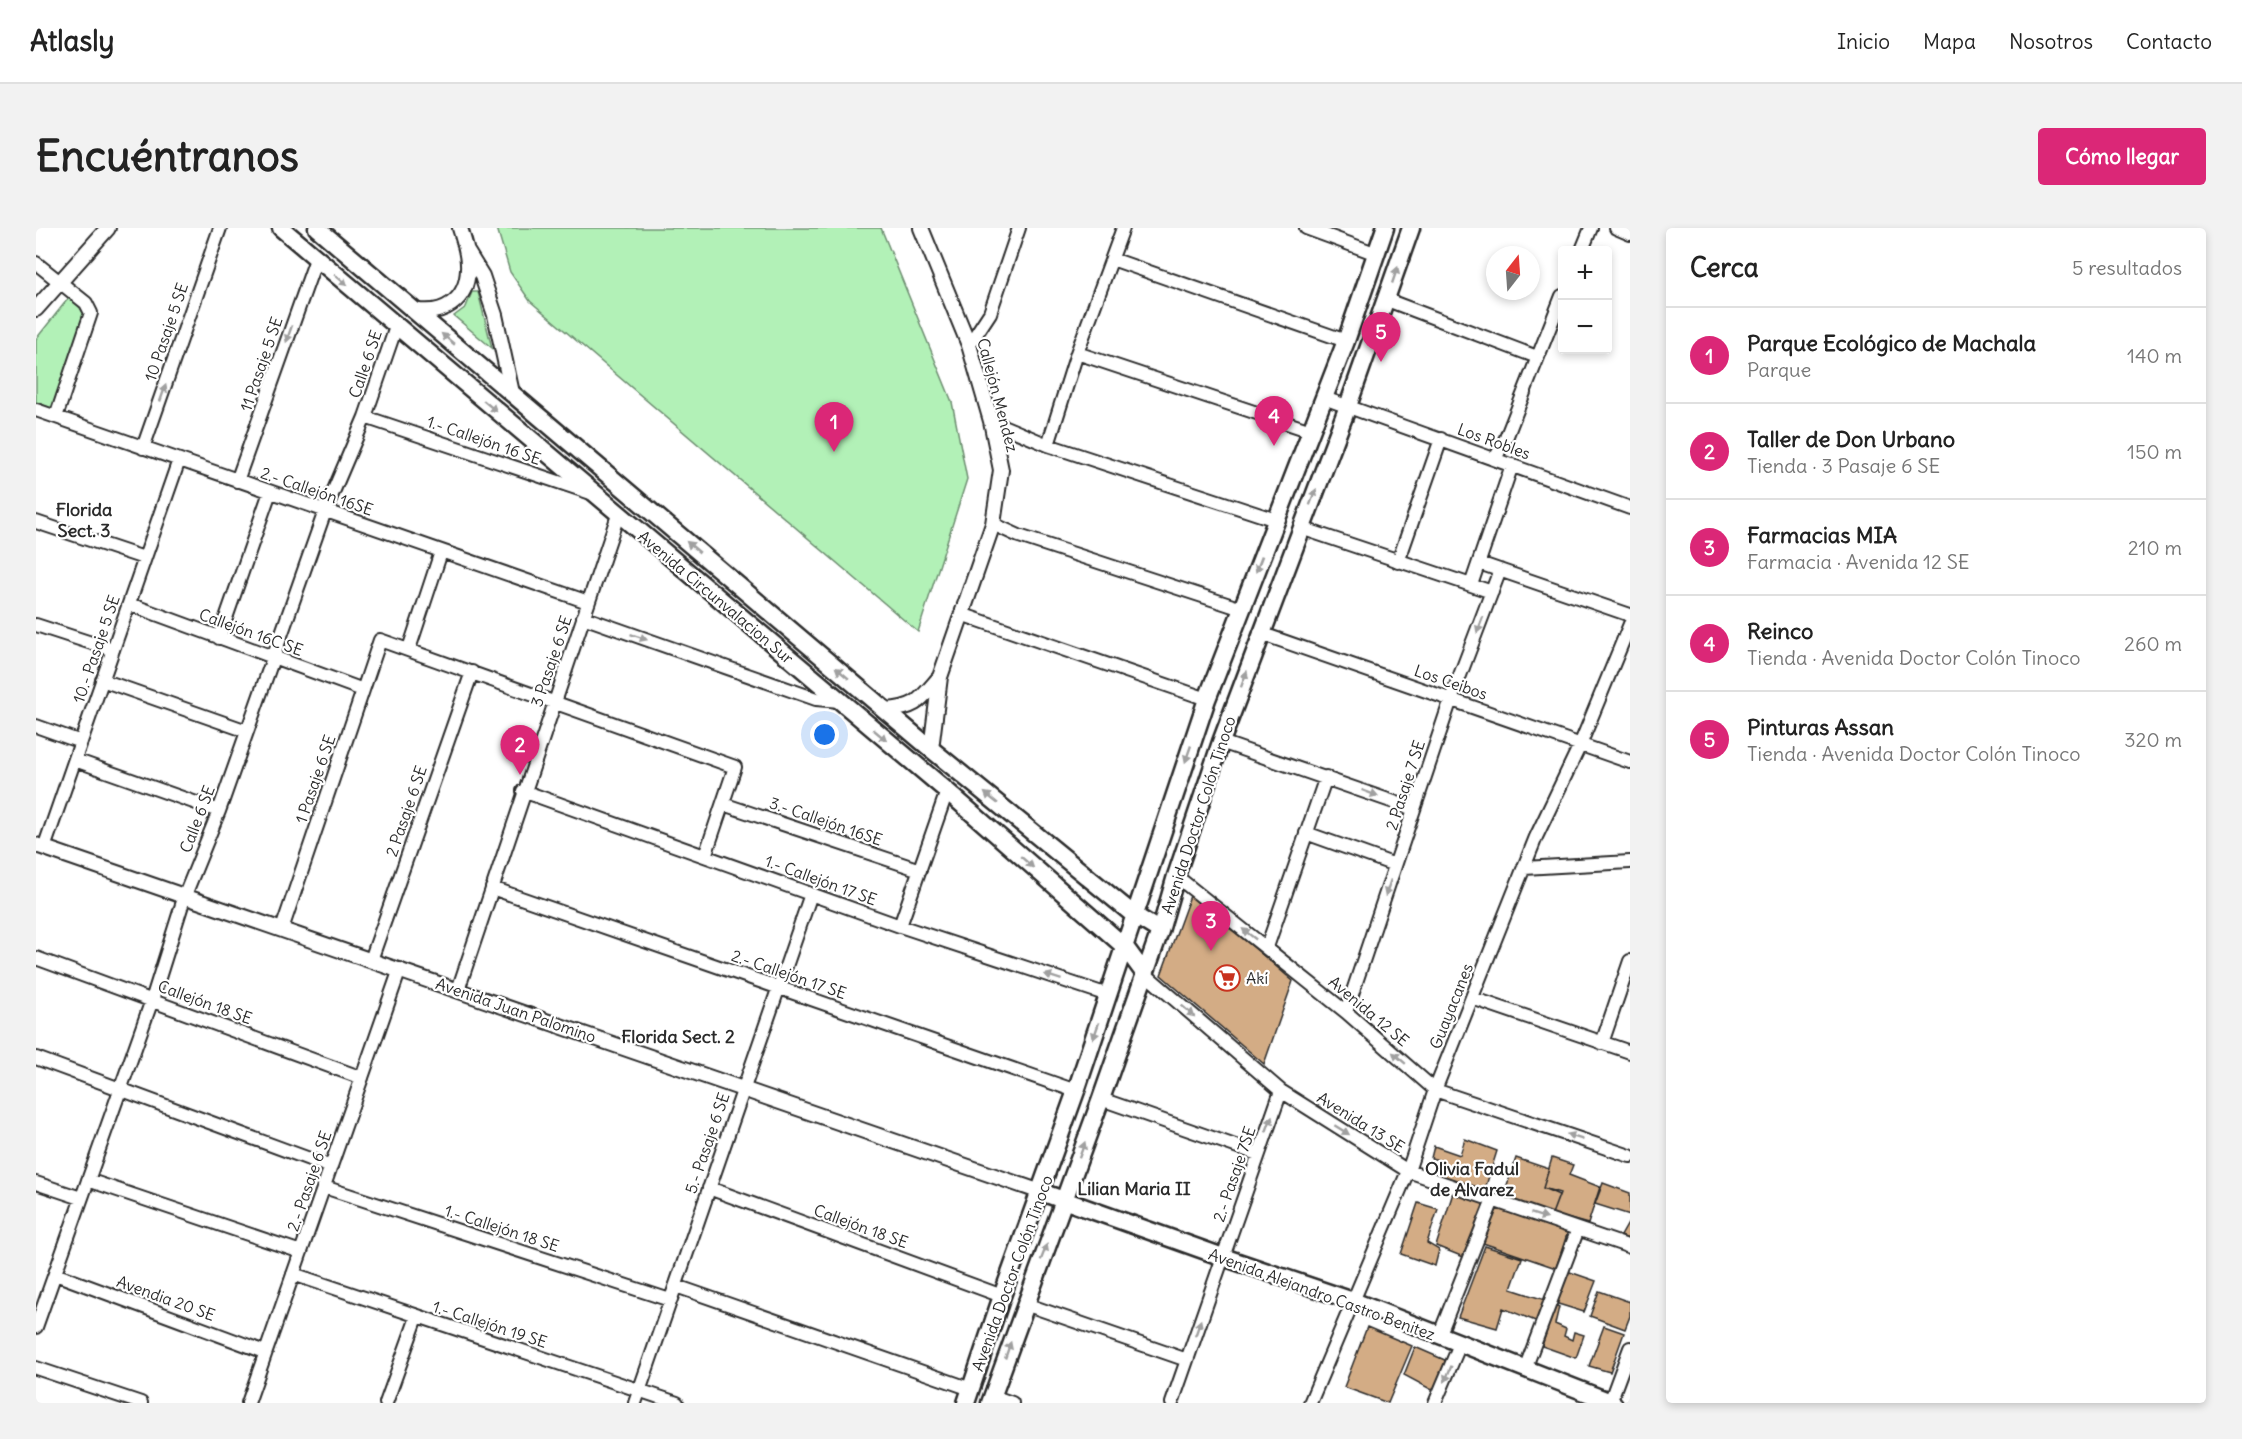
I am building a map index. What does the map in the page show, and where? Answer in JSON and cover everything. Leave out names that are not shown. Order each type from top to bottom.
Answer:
[{"type":"main road","name":"Avenida Circunvalacion Sur","points":[[281,228],[947,791],[1125,947],[1144,973]]},
{"type":"main road","name":"Avenida Circunvalacion Sur","points":[[317,228],[932,749],[1134,915],[1160,931]]},
{"type":"main road","name":"Avenida Doctor Colón Tinoco","points":[[968,1396],[1076,1091],[1207,699],[1346,341],[1385,228]]},
{"type":"main road","name":"Avenida Doctor Colón Tinoco","points":[[991,1400],[1160,931],[1176,876],[1260,633],[1348,406],[1411,228]]},
{"type":"main road","points":[[558,464],[574,445]]},
{"type":"main road","points":[[845,705],[864,691]]},
{"type":"main road","name":"Avenida Juan Palomino","points":[[1041,1192],[1064,1200]]},
{"type":"main road","name":"Avenida Alejandro Castro Benitez","points":[[1064,1200],[1353,1301],[1525,1369],[1591,1399],[1611,1402]]},
{"type":"street","points":[[36,309],[108,228]]},
{"type":"street","name":"10 Pasaje 5 SE","points":[[143,448],[220,228]]},
{"type":"street","points":[[414,310],[438,311],[457,299],[467,281],[469,268],[460,228]]},
{"type":"street","name":"Callejón Mendez","points":[[921,228],[969,345],[991,421],[1000,470],[993,524],[940,677],[932,749]]},
{"type":"street","points":[[969,345],[990,313],[1020,228]]},
{"type":"street","points":[[1048,445],[1077,354],[1123,228]]},
{"type":"street","points":[[1306,228],[1377,254]]},
{"type":"street","points":[[1584,246],[1591,228]]},
{"type":"street","points":[[1616,228],[1630,234]]},
{"type":"street","points":[[466,250],[482,276],[495,315],[512,393]]},
{"type":"street","name":"11 Pasaje 5 SE","points":[[237,481],[316,259]]},
{"type":"street","points":[[1112,259],[1346,341]]},
{"type":"street","points":[[36,263],[87,303],[91,313],[56,417]]},
{"type":"street","points":[[1387,300],[1537,357]]},
{"type":"street","points":[[1495,459],[1506,438],[1561,300]]},
{"type":"street","name":"Calle 6 SE","points":[[36,1327],[152,1000],[185,896],[219,811],[325,511],[365,417],[396,327]]},
{"type":"street","points":[[1077,354],[1311,431]]},
{"type":"street","name":"Los Robles","points":[[1324,398],[1630,508]]},
{"type":"street","name":"2.- Callejón 16SE","points":[[36,410],[588,602]]},
{"type":"street","name":"1.- Callejón 16 SE","points":[[365,417],[593,494]]},
{"type":"street","points":[[991,421],[1048,445],[1276,520]]},
{"type":"street","points":[[1398,562],[1441,439]]},
{"type":"street","name":"10.- Pasaje 5 SE","points":[[40,846],[75,760],[179,460]]},
{"type":"street","points":[[1471,585],[1512,465]]},
{"type":"street","points":[[219,638],[270,492]]},
{"type":"street","name":"3 Pasaje 6 SE","points":[[458,990],[523,791],[618,515]]},
{"type":"street","points":[[36,522],[144,558]]},
{"type":"street","points":[[993,524],[1019,536],[1242,609]]},
{"type":"street","points":[[1301,528],[1492,592]]},
{"type":"street","points":[[441,552],[409,650],[735,767],[705,856]]},
{"type":"street","points":[[1479,563],[1630,615]]},
{"type":"street","name":"2 Pasaje 7 SE","points":[[1346,1012],[1451,699],[1500,570]]},
{"type":"street","name":"Callejón 16C SE","points":[[129,604],[363,690]]},
{"type":"street","points":[[961,614],[1207,699]]},
{"type":"street","points":[[584,617],[816,699],[845,705]]},
{"type":"street","name":"Guayacanes","points":[[1310,1403],[1408,1171],[1435,1089],[1524,868],[1580,744],[1630,624]]},
{"type":"street","points":[[36,625],[113,650]]},
{"type":"street","name":"Los Ceibos","points":[[1260,633],[1630,762]]},
{"type":"street","name":"1 Pasaje 6 SE","points":[[282,929],[380,640],[409,650]]},
{"type":"street","name":"2 Pasaje 6 SE","points":[[371,960],[472,672]]},
{"type":"street","name":"Callejón Mendez","points":[[886,710],[912,706],[940,677]]},
{"type":"street","points":[[102,680],[247,731]]},
{"type":"street","points":[[36,726],[81,742]]},
{"type":"street","points":[[1221,742],[1414,809]]},
{"type":"street","points":[[75,760],[219,811]]},
{"type":"street","points":[[1267,947],[1326,777]]},
{"type":"street","name":"1.- Callejón 17 SE","points":[[523,791],[900,926],[1108,995]]},
{"type":"street","points":[[900,926],[947,791]]},
{"type":"street","name":"3.- Callejón 16SE","points":[[723,804],[920,870]]},
{"type":"street","points":[[1306,833],[1395,865]]},
{"type":"street","name":"Avenida Juan Palomino","points":[[40,846],[1041,1192]]},
{"type":"street","points":[[1524,868],[1630,862]]},
{"type":"street","name":"Avenida 12 SE","points":[[1176,876],[1267,947],[1435,1089],[1630,1156]]},
{"type":"street","name":"2.- Callejón 17 SE","points":[[492,888],[1076,1091]]},
{"type":"street","name":"5.- Pasaje 6 SE","points":[[637,1397],[811,894]]},
{"type":"street","name":"Callejón 18 SE","points":[[36,958],[362,1078]]},
{"type":"street","points":[[1602,1043],[1630,961]]},
{"type":"street","name":"2.- Pasaje 6 SE","points":[[248,1403],[400,969]]},
{"type":"street","name":"Avenida 13 SE","points":[[1144,973],[1281,1091],[1408,1171],[1630,1247]]},
{"type":"street","points":[[1472,998],[1630,1052]]},
{"type":"street","points":[[36,1058],[331,1167]]},
{"type":"street","name":"2.- Pasaje 7SE","points":[[1172,1403],[1281,1091]]},
{"type":"street","points":[[1101,1099],[1258,1154]]},
{"type":"street","points":[[88,1180],[301,1252]]},
{"type":"street","points":[[36,1183],[81,1198]]},
{"type":"street","name":"1.- Callejón 18 SE","points":[[324,1186],[670,1300]]},
{"type":"street","name":"Callejón 18 SE","points":[[709,1188],[1002,1296]]},
{"type":"street","points":[[1439,1336],[1493,1200]]},
{"type":"street","points":[[1525,1369],[1578,1229]]},
{"type":"street","name":"Avendia 20 SE","points":[[55,1274],[266,1352]]},
{"type":"street","name":"1.- Callejón 19 SE","points":[[293,1274],[637,1397],[677,1403]]},
{"type":"street","points":[[675,1286],[968,1396]]},
{"type":"street","points":[[1025,1304],[1187,1360]]},
{"type":"street","points":[[386,1403],[417,1317]]},
{"type":"street","points":[[1435,1403],[1460,1344]]},
{"type":"street","points":[[1611,1402],[1630,1348]]},
{"type":"street","points":[[36,1368],[141,1403]]},
{"type":"street","points":[[991,1400],[1012,1403]]},
{"type":"green space","points":[[497,228],[881,228],[952,402],[967,479],[918,632],[530,301],[510,272]]},
{"type":"green space","points":[[472,292],[478,292],[492,348],[454,316],[466,307]]},
{"type":"green space","points":[[71,295],[85,315],[54,409],[36,402],[36,339]]},
{"type":"building","name":"Akí","points":[[1191,893],[1293,981],[1264,1064],[1161,975]]},
{"type":"building","points":[[1465,1139],[1497,1151],[1484,1192],[1437,1175],[1442,1161],[1431,1158],[1434,1146],[1460,1155]]},
{"type":"building","points":[[1516,1158],[1549,1169],[1543,1188],[1559,1195],[1552,1214],[1503,1197]]},
{"type":"building","points":[[1552,1158],[1573,1165],[1569,1175],[1600,1187],[1588,1224],[1552,1214],[1560,1193],[1543,1188]]},
{"type":"building","points":[[1603,1183],[1630,1193],[1630,1215],[1595,1204]]},
{"type":"building","points":[[1453,1193],[1486,1203],[1466,1258],[1436,1246]]},
{"type":"building","points":[[1418,1203],[1438,1209],[1427,1243],[1439,1250],[1435,1266],[1401,1254]]},
{"type":"building","points":[[1498,1203],[1569,1228],[1556,1268],[1483,1243]]},
{"type":"building","points":[[1630,1220],[1630,1240],[1621,1236]]},
{"type":"building","points":[[1485,1246],[1522,1258],[1511,1289],[1545,1300],[1538,1322],[1503,1308],[1497,1328],[1458,1317]]},
{"type":"building","points":[[1567,1271],[1596,1281],[1584,1312],[1555,1303]]},
{"type":"building","points":[[1599,1291],[1630,1302],[1630,1316],[1625,1329],[1590,1316]]},
{"type":"building","points":[[1555,1305],[1559,1307],[1555,1324],[1566,1329],[1564,1336],[1572,1340],[1574,1332],[1584,1335],[1576,1358],[1542,1346]]},
{"type":"building","points":[[1604,1326],[1624,1333],[1610,1372],[1589,1366]]},
{"type":"building","points":[[1367,1327],[1412,1346],[1388,1403],[1344,1387]]},
{"type":"building","points":[[1415,1347],[1447,1361],[1434,1391],[1404,1375]]},
{"type":"place","name":"Pinturas Assan","points":[[1381,362]]},
{"type":"place","name":"Reinco","points":[[1274,446]]},
{"type":"place","name":"Parque Ecológico de Machala","points":[[834,452]]},
{"type":"place","name":"Taller de Don Urbano","points":[[520,775]]},
{"type":"place","name":"Farmacias MIA","points":[[1211,951]]},
{"type":"place","name":"Akí","points":[[1227,978]]},
{"type":"district","name":"Florida Sect. 3","points":[[84,520]]},
{"type":"district","name":"Florida Sect. 2","points":[[678,1037]]},
{"type":"district","name":"Olivia Fadul de Alvarez","points":[[1472,1179]]},
{"type":"district","name":"Lilian Maria II","points":[[1134,1189]]}]
